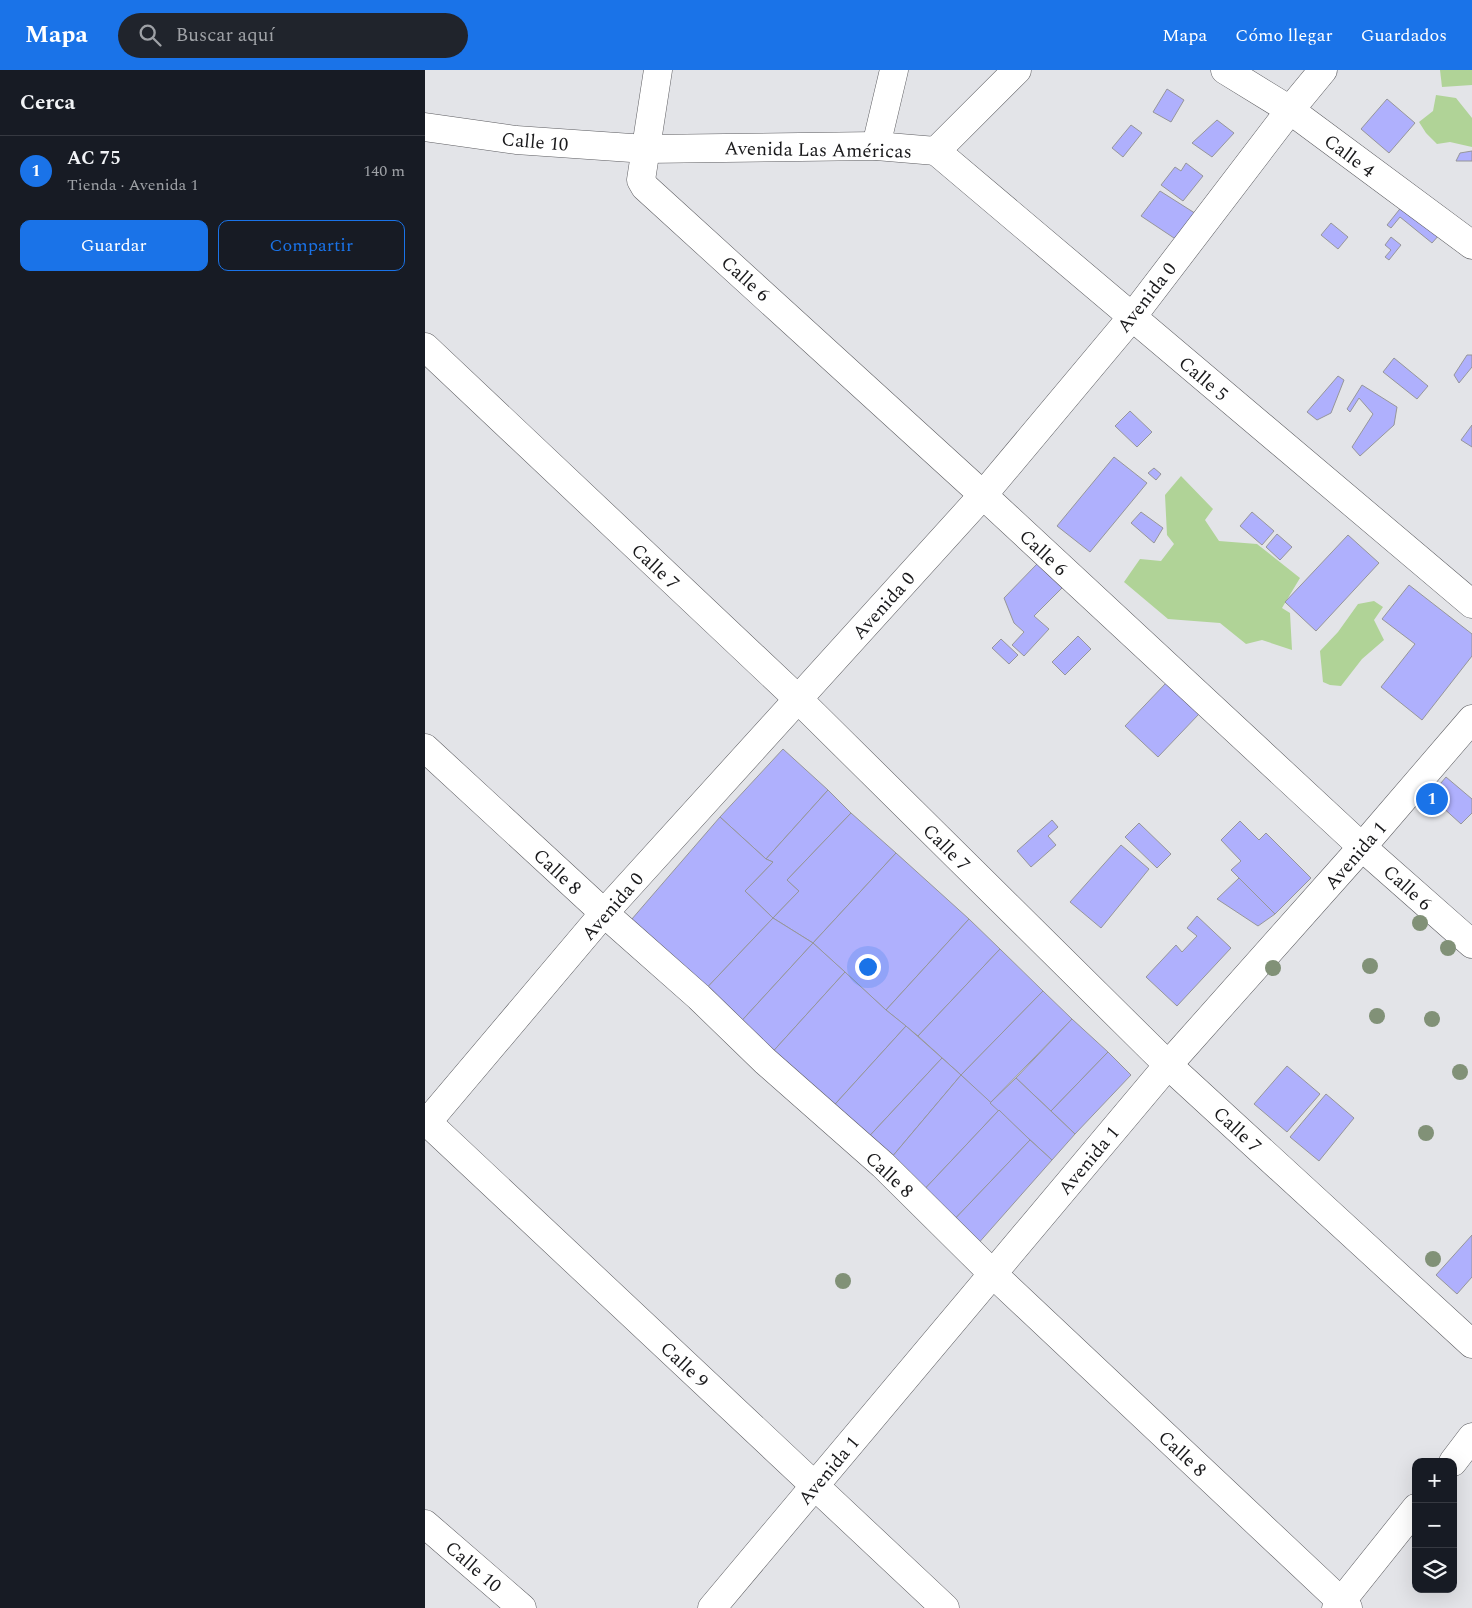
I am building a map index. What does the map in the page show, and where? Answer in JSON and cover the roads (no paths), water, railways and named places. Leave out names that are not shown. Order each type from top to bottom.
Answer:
[{"type":"street","name":"Calle 6","points":[[658,70],[641,180],[645,187],[983,495],[1363,847],[1472,944]]},
{"type":"street","points":[[876,146],[894,70]]},
{"type":"street","name":"Avenida Las Américas","points":[[646,149],[876,146],[936,151],[1017,70]]},
{"type":"street","name":"Calle 4","points":[[1225,70],[1290,110],[1472,245]]},
{"type":"street","name":"Avenida 0","points":[[426,1122],[604,913],[983,495],[1132,317],[1290,110],[1323,70]]},
{"type":"street","name":"Calle 10","points":[[425,127],[516,140],[646,149]]},
{"type":"street","name":"Calle 5","points":[[936,151],[1472,604]]},
{"type":"street","name":"Calle 7","points":[[425,348],[797,699],[1168,1065],[1472,1344]]},
{"type":"street","name":"Avenida 1","points":[[712,1608],[1168,1065],[1363,847],[1472,719]]},
{"type":"street","name":"Calle 8","points":[[425,748],[699,998],[765,1061],[883,1165],[993,1274],[1342,1606]]},
{"type":"street","name":"Calle 9","points":[[426,1122],[945,1608]]},
{"type":"street","points":[[1456,1458],[1472,1437]]},
{"type":"street","points":[[1342,1606],[1412,1513]]},
{"type":"street","name":"Calle 10","points":[[425,1524],[522,1608]]},
{"type":"place","name":"AC 75","points":[[1432,799]]}]
